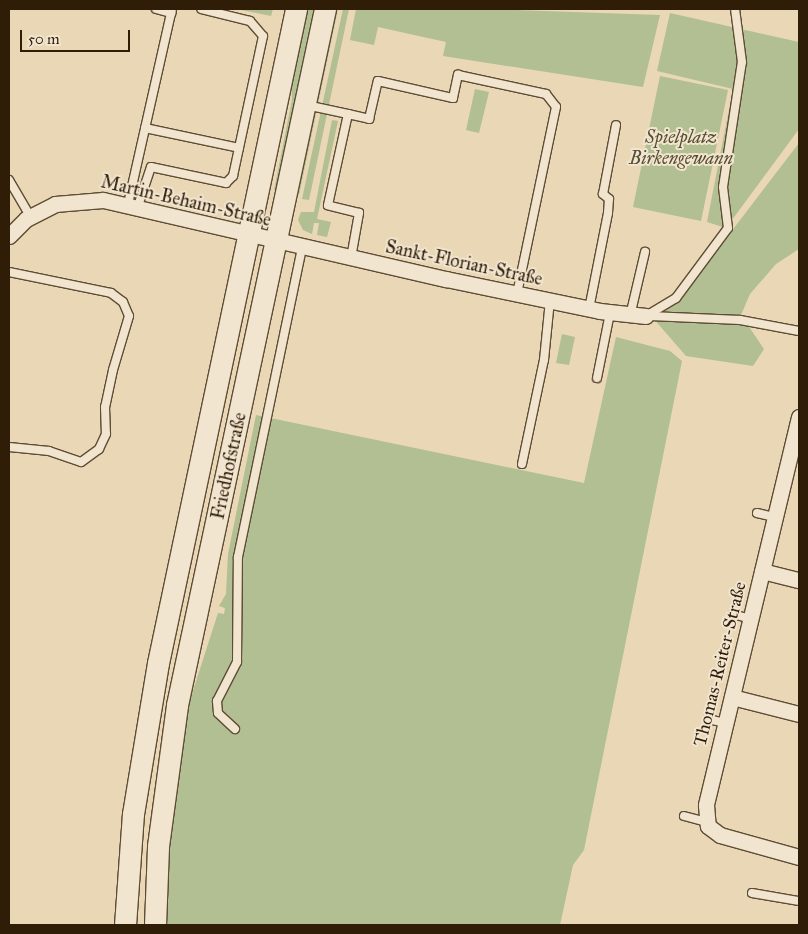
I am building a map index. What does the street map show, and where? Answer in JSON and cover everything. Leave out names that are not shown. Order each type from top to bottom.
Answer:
[{"type":"main road","name":"Friedhofstraße","points":[[125,925],[133,814],[160,657],[296,9]]},
{"type":"main road","name":"Friedhofstraße","points":[[155,925],[167,768],[186,662],[325,9]]},
{"type":"street","name":"Martin-Behaim-Straße","points":[[9,236],[30,216],[70,200],[133,205],[276,240]]},
{"type":"street","name":"Sankt-Florian-Straße","points":[[276,240],[302,248],[589,309],[630,316],[646,316]]},
{"type":"street","name":"Thomas-Reiter-Straße","points":[[708,822],[706,805],[775,518],[796,446],[799,417]]},
{"type":"street","points":[[762,571],[799,580]]},
{"type":"street","points":[[732,697],[799,714]]},
{"type":"street","points":[[708,822],[720,834],[799,857]]},
{"type":"lane","points":[[133,205],[145,128],[171,11],[156,9]]},
{"type":"lane","points":[[133,205],[151,167],[226,183],[233,176],[262,30],[250,20],[201,9]]},
{"type":"lane","points":[[646,316],[676,298],[728,228],[723,187],[742,62],[735,9]]},
{"type":"lane","points":[[304,105],[369,119],[378,81],[453,98],[458,75],[551,96],[556,107],[517,294]]},
{"type":"lane","points":[[348,114],[328,205],[359,213],[351,258]]},
{"type":"lane","points":[[589,309],[608,213],[609,199],[603,194],[616,125]]},
{"type":"lane","points":[[145,128],[239,148]]},
{"type":"lane","points":[[9,180],[30,216]]},
{"type":"lane","points":[[235,729],[218,713],[217,701],[237,662],[238,557],[302,248]]},
{"type":"lane","points":[[630,316],[644,252]]},
{"type":"lane","points":[[9,272],[111,294],[123,302],[129,316],[111,377],[105,408],[106,434],[100,450],[80,462],[49,450],[9,447]]},
{"type":"lane","points":[[522,464],[544,360],[544,320],[550,300]]},
{"type":"lane","points":[[597,378],[610,313]]},
{"type":"lane","points":[[646,316],[740,320],[799,331]]},
{"type":"lane","points":[[758,512],[775,518]]},
{"type":"lane","points":[[733,614],[751,619]]},
{"type":"lane","points":[[708,719],[725,723]]},
{"type":"lane","points":[[684,816],[708,822]]},
{"type":"lane","points":[[752,893],[799,901]]},
{"type":"green space","points":[[236,9],[273,9],[271,16]]},
{"type":"green space","points":[[304,9],[317,9],[279,191],[274,190],[292,100],[291,74]]},
{"type":"green space","points":[[333,9],[338,9],[299,195],[294,194]]},
{"type":"green space","points":[[343,9],[349,9],[309,200],[302,199]]},
{"type":"green space","points":[[356,9],[487,9],[660,15],[643,87],[443,56],[446,42],[378,27],[374,45],[350,40]]},
{"type":"green space","points":[[670,13],[799,42],[799,129],[726,228],[707,222],[733,89],[657,71]]},
{"type":"green space","name":"Spielplatz Birkengewann","points":[[660,76],[728,90],[701,221],[633,207]]},
{"type":"green space","points":[[475,89],[489,92],[479,133],[466,130]]},
{"type":"green space","points":[[332,120],[338,121],[317,219],[331,222],[327,237],[317,235],[319,223],[314,223],[312,234],[303,230],[298,220],[301,212],[314,212]]},
{"type":"green space","points":[[799,143],[799,249],[776,264],[750,294],[741,315],[764,349],[753,366],[686,356],[653,318],[678,301]]},
{"type":"green space","points":[[562,334],[575,337],[569,365],[556,363]]},
{"type":"green space","points":[[616,337],[670,351],[682,361],[584,850],[573,865],[560,925],[166,925],[170,844],[189,703],[218,613],[224,614],[225,608],[219,606],[226,594],[228,554],[256,415],[584,483]]}]
